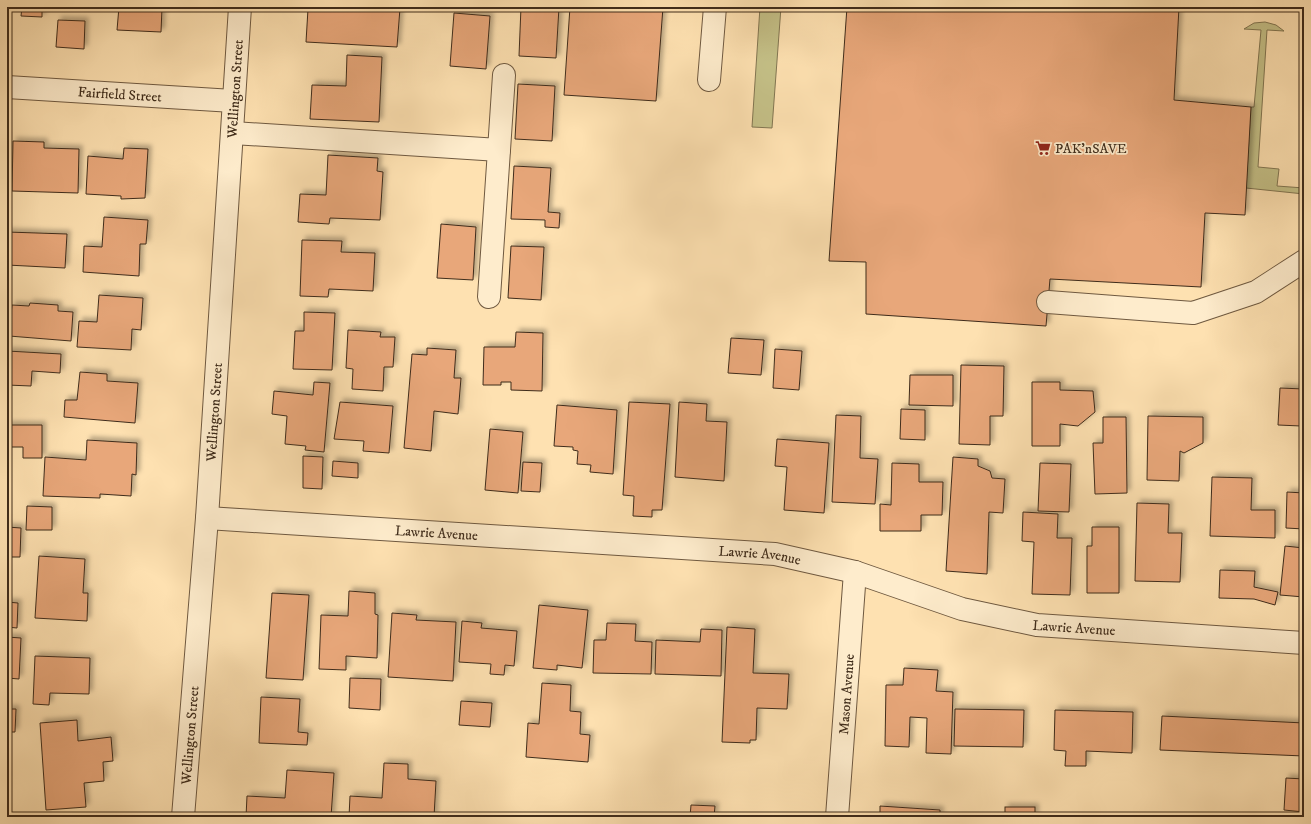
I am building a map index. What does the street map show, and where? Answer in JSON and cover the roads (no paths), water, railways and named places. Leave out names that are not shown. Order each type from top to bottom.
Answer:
[{"type":"street","name":"Wellington Street","points":[[183,817],[207,518],[240,7]]},
{"type":"street","points":[[709,80],[714,7]]},
{"type":"street","points":[[489,297],[504,75]]},
{"type":"street","name":"Fairfield Street","points":[[7,87],[233,101]]},
{"type":"street","points":[[233,133],[499,150]]},
{"type":"street","points":[[1048,302],[1193,313],[1256,292],[1304,261]]},
{"type":"street","name":"Lawrie Avenue","points":[[207,518],[775,554],[855,572],[962,609],[1037,625],[1304,643]]},
{"type":"street","name":"Mason Avenue","points":[[837,817],[855,572]]},
{"type":"place","name":"PAK'nSAVE","points":[[1043,148]]}]
